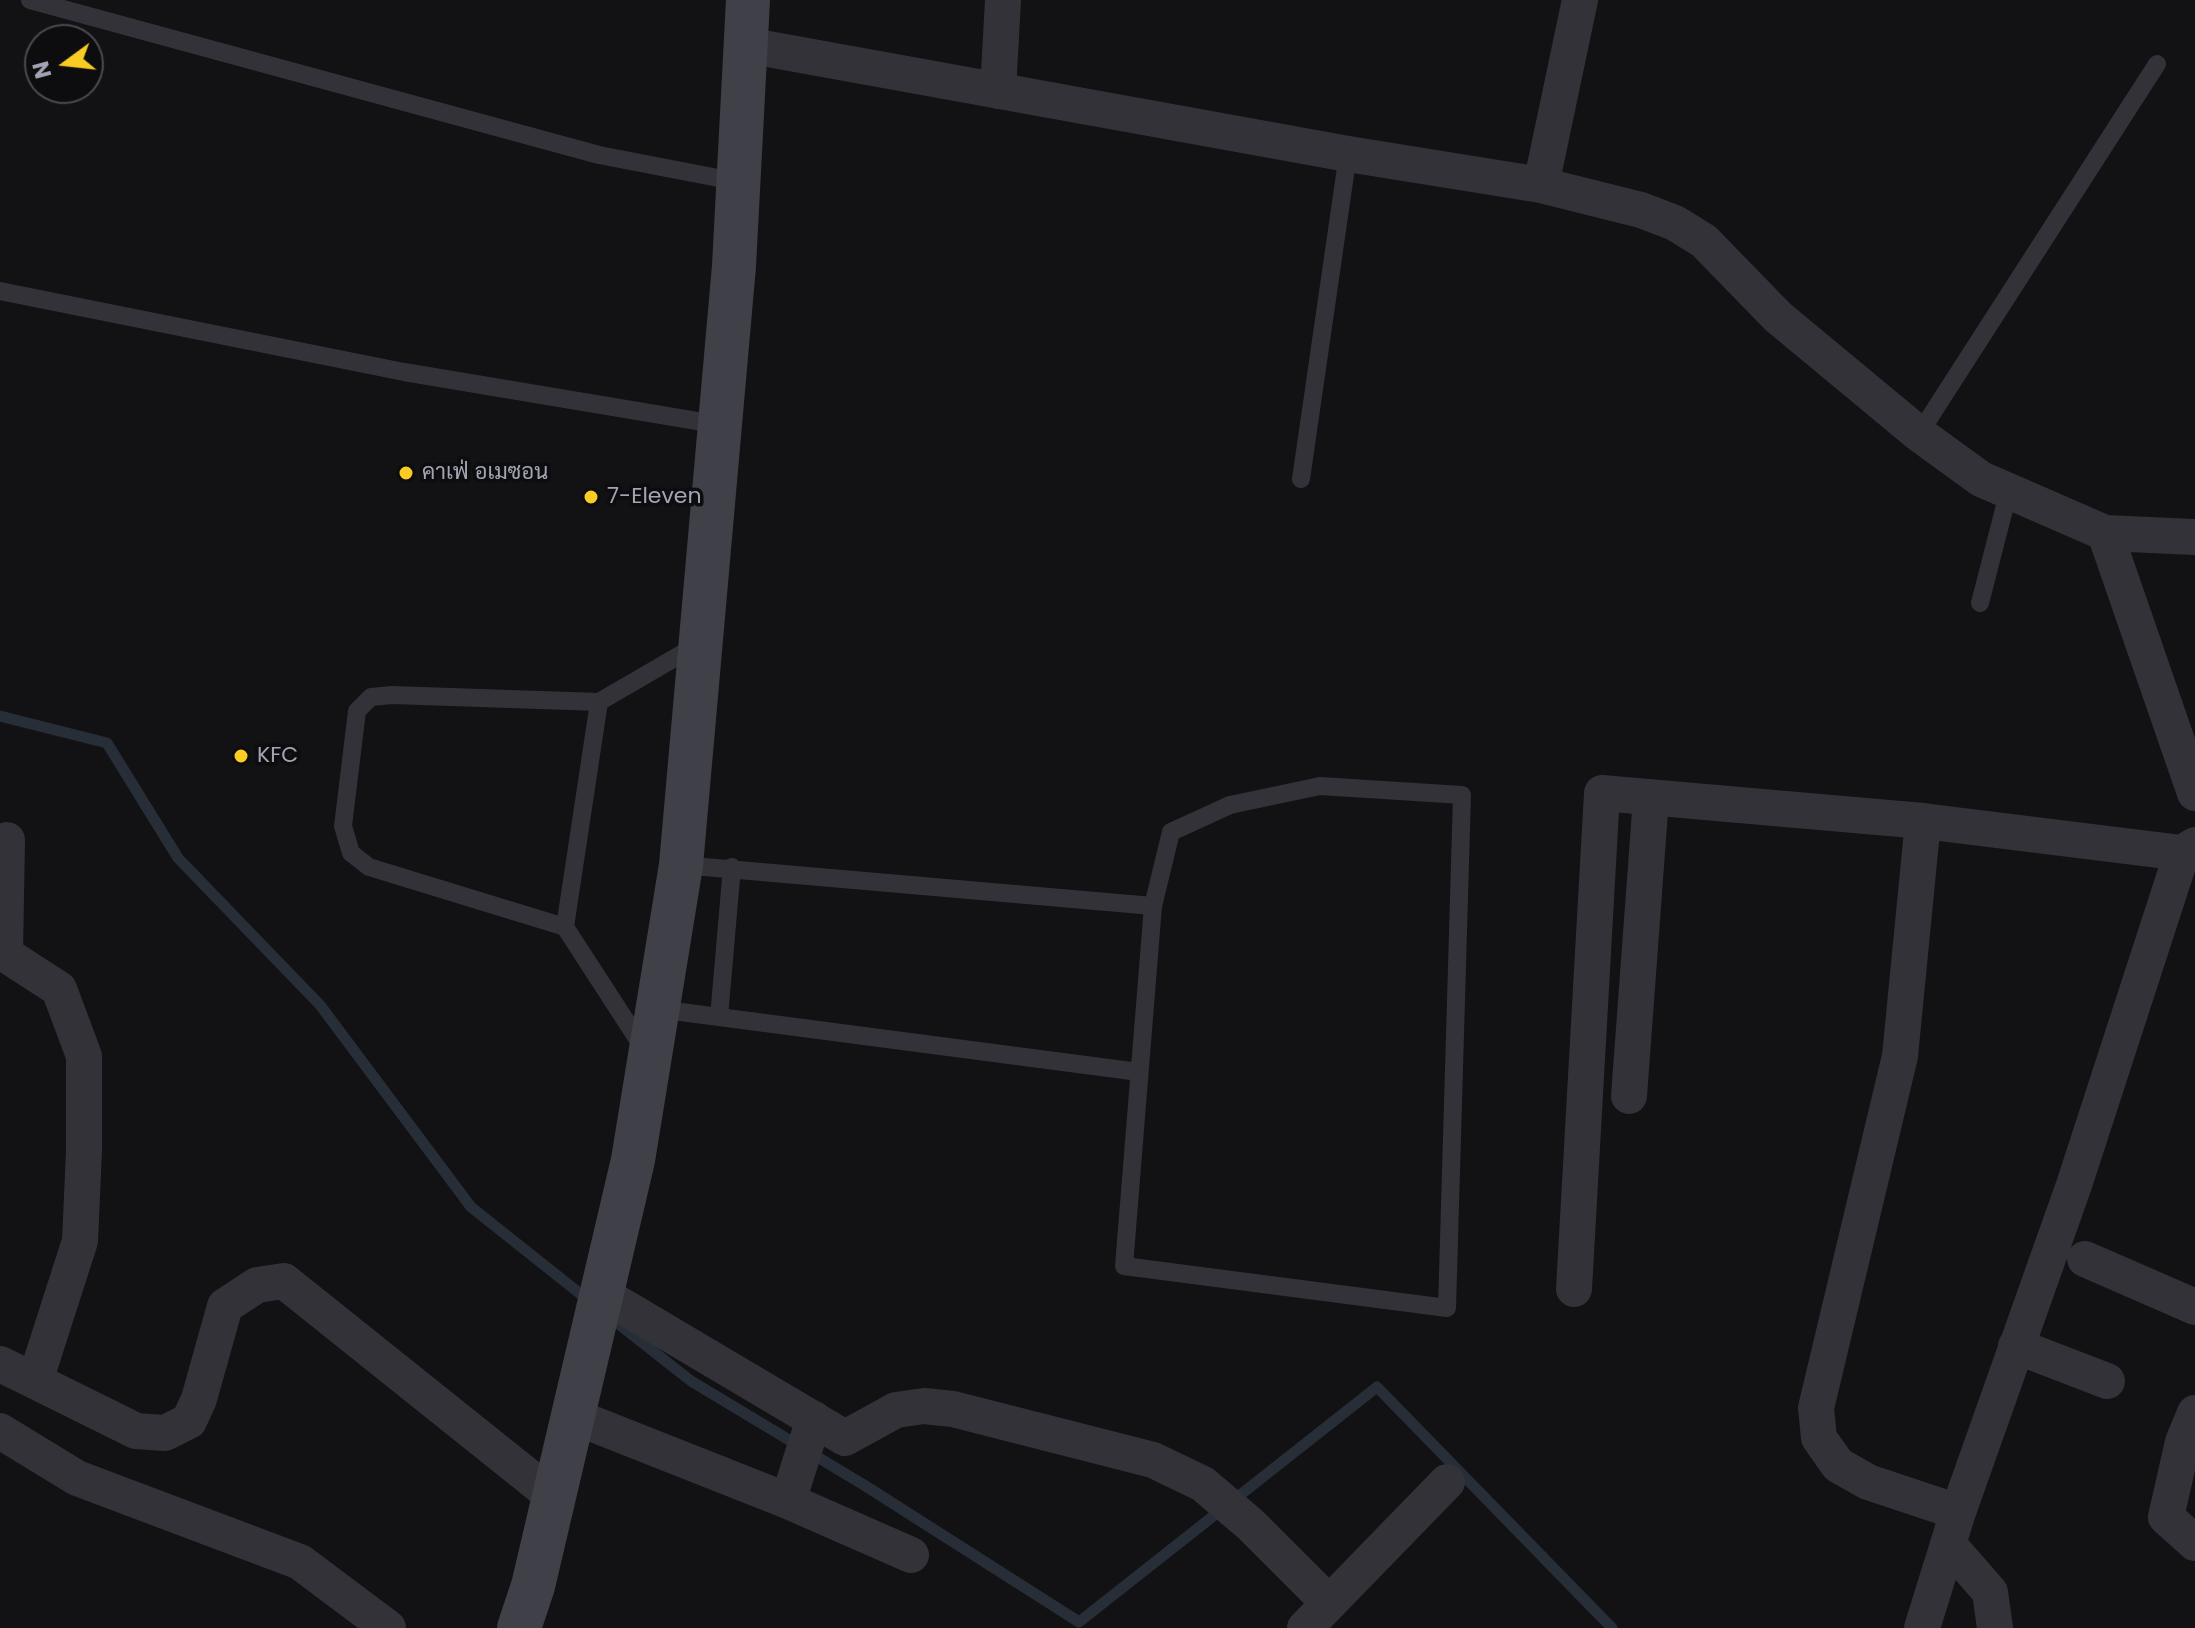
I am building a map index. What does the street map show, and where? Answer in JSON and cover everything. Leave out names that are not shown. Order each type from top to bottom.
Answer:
[{"type":"main road","points":[[519,1628],[554,1497],[633,1160],[681,865],[721,425],[739,182],[748,0]]},
{"type":"street","points":[[998,91],[1003,0]]},
{"type":"street","points":[[1541,185],[1580,0]]},
{"type":"street","points":[[746,45],[1348,154],[1541,185],[1641,210],[1675,223],[1704,241],[1778,317],[1919,434],[1981,479],[2105,533],[2195,537]]},
{"type":"street","points":[[2105,533],[2195,793]]},
{"type":"street","points":[[1574,1289],[1602,793],[1923,821],[2188,849],[1953,1528],[1922,1628]]},
{"type":"street","points":[[1629,1096],[1651,798]]},
{"type":"street","points":[[1923,821],[1900,1056],[1816,1408],[1819,1438],[1838,1465],[1953,1528],[1974,1570],[1990,1592],[1995,1628]]},
{"type":"street","points":[[7,840],[5,954],[59,989],[84,1056],[80,1241],[35,1381]]},
{"type":"street","points":[[2085,1259],[2195,1307]]},
{"type":"street","points":[[0,1364],[136,1431],[165,1433],[189,1421],[199,1399],[225,1306],[257,1285],[284,1281],[554,1497]]},
{"type":"street","points":[[602,1294],[812,1425],[845,1438],[896,1410],[924,1406],[953,1409],[1153,1460],[1203,1484],[1251,1525],[1317,1615],[1447,1482]]},
{"type":"street","points":[[2016,1346],[2107,1381]]},
{"type":"street","points":[[2195,1413],[2183,1442],[2166,1517],[2195,1543]]},
{"type":"street","points":[[573,1416],[788,1501],[911,1555]]},
{"type":"street","points":[[788,1501],[812,1425]]},
{"type":"street","points":[[0,1431],[77,1478],[300,1562],[388,1628]]},
{"type":"lane","points":[[30,0],[599,155],[739,182]]},
{"type":"lane","points":[[1919,434],[2157,64]]},
{"type":"lane","points":[[1301,479],[1348,154]]},
{"type":"lane","points":[[0,291],[404,372],[721,425]]},
{"type":"lane","points":[[1980,603],[2009,490]]},
{"type":"lane","points":[[650,1058],[565,927],[369,867],[351,853],[343,826],[357,711],[371,697],[392,695],[599,702],[701,642]]},
{"type":"lane","points":[[565,927],[599,702]]},
{"type":"lane","points":[[1320,786],[1462,795],[1447,1308],[1124,1266],[1139,1072],[1153,906],[1171,832],[1230,805],[1320,786]]},
{"type":"lane","points":[[681,865],[732,867],[1153,906]]},
{"type":"lane","points":[[719,1017],[732,867]]},
{"type":"lane","points":[[658,1009],[1139,1072]]},
{"type":"waterway","points":[[0,716],[107,743],[178,858],[320,1005],[471,1207],[588,1300]]},
{"type":"waterway","points":[[611,1318],[691,1381],[864,1485],[1079,1622],[1377,1387],[1612,1628]]},
{"type":"place","name":"คาเฟ่ อเมซอน","points":[[406,473]]},
{"type":"place","name":"7-Eleven","points":[[591,497]]},
{"type":"place","name":"KFC","points":[[241,756]]}]
